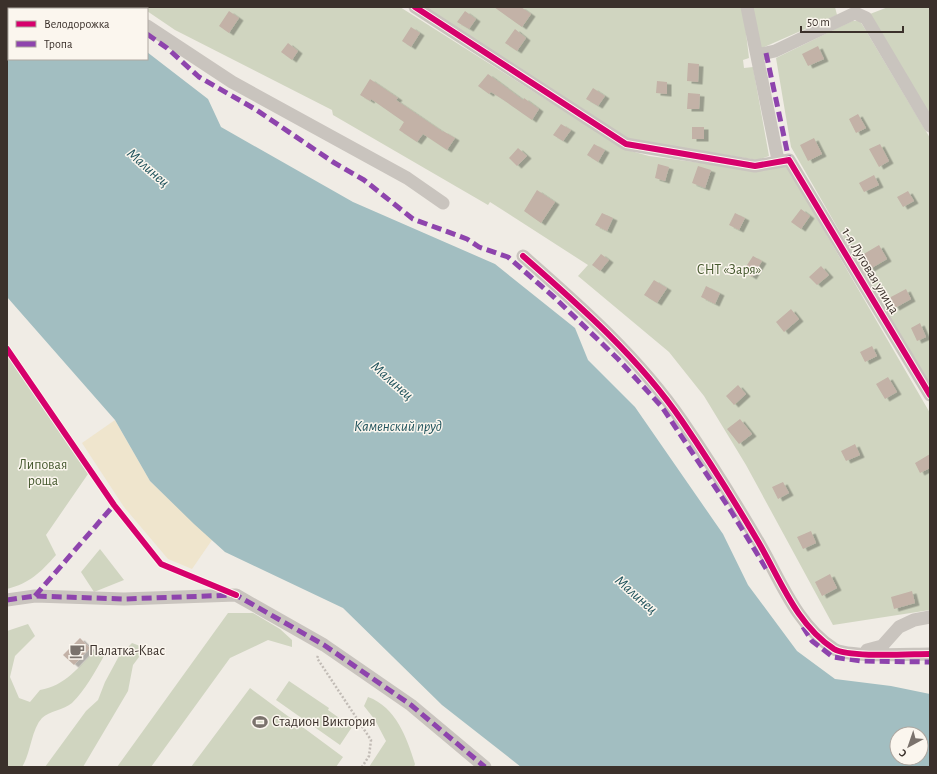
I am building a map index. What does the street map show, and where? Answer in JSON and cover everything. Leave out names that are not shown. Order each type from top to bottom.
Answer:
[{"type":"street","points":[[415,7],[626,144],[755,166],[783,160]]},
{"type":"street","name":"1-я Луговая улица","points":[[747,7],[757,55],[783,160],[930,395]]},
{"type":"street","points":[[757,55],[775,51],[849,12],[870,7]]},
{"type":"street","points":[[849,12],[866,18],[930,126]]},
{"type":"street","points":[[148,27],[232,82],[407,178],[443,203]]},
{"type":"street","points":[[523,256],[565,292],[652,381],[682,421],[753,532],[790,600],[814,633],[835,650],[853,653],[930,654]]},
{"type":"street","points":[[7,600],[35,596],[124,599],[236,595],[324,645],[411,705],[485,767]]},
{"type":"street","points":[[853,653],[882,646],[899,627],[914,620],[930,618]]},
{"type":"path","points":[[324,645],[317,658],[371,740],[369,756],[362,767]]},
{"type":"green space","name":"СНТ «Заря»","points":[[141,7],[400,7],[624,149],[649,156],[754,170],[785,163],[930,413],[930,610],[833,625],[746,465],[704,396],[669,352],[578,276],[588,265],[490,202],[488,205],[333,115],[332,110],[175,30],[148,12],[148,8]]},
{"type":"green space","points":[[424,7],[743,7],[749,58],[743,60],[744,68],[753,67],[769,156],[758,160],[626,139]]},
{"type":"green space","points":[[751,7],[835,7],[837,15],[760,49]]},
{"type":"green space","points":[[888,7],[930,7],[930,117],[870,14]]},
{"type":"green space","points":[[852,21],[860,21],[930,138],[930,388],[791,147],[776,58]]},
{"type":"green space","name":"Липовая роща","points":[[7,355],[88,474],[46,535],[56,555],[34,576],[22,584],[7,589]]},
{"type":"green space","points":[[100,549],[124,580],[94,592],[81,572]]},
{"type":"green space","points":[[228,613],[253,613],[280,629],[292,640],[292,647],[268,640],[230,658],[151,767],[117,767]]},
{"type":"green space","points":[[28,624],[35,636],[15,656],[10,677],[19,698],[30,702],[40,690],[49,688],[71,675],[96,649],[104,656],[77,698],[69,705],[45,716],[38,723],[22,767],[7,767],[7,631]]},
{"type":"green space","points":[[132,643],[140,646],[139,657],[133,665],[128,691],[83,767],[45,767],[86,711],[98,700],[105,682],[119,656]]},
{"type":"green space","points":[[289,681],[329,708],[328,710],[352,727],[340,745],[276,700]]},
{"type":"green space","name":"Стадион Виктория","points":[[250,688],[343,757],[336,767],[191,767]]},
{"type":"green space","points":[[368,697],[386,708],[399,724],[412,754],[415,764],[414,767],[369,767],[386,741],[375,720],[364,706]]},
{"type":"sand","points":[[115,420],[150,481],[212,540],[192,569],[168,559],[124,507],[82,443]]},
{"type":"water","name":"Каменский пруд","points":[[7,7],[88,8],[8,8],[8,60],[148,60],[148,53],[208,99],[221,127],[353,202],[495,264],[575,328],[588,360],[635,407],[723,534],[748,585],[797,651],[835,679],[891,686],[930,694],[930,767],[521,767],[442,705],[343,608],[225,552],[150,481],[115,420],[7,297]]},
{"type":"building","points":[[494,7],[521,7],[531,14],[522,27]]},
{"type":"building","points":[[229,11],[239,18],[229,33],[219,26]]},
{"type":"building","points":[[465,11],[476,19],[469,29],[457,22]]},
{"type":"building","points":[[411,27],[420,33],[411,47],[402,41]]},
{"type":"building","points":[[515,29],[526,38],[517,51],[505,43]]},
{"type":"building","points":[[288,43],[298,51],[292,60],[281,52]]},
{"type":"building","points":[[818,46],[824,59],[808,66],[802,54]]},
{"type":"building","points":[[688,63],[699,64],[698,82],[687,81]]},
{"type":"building","points":[[488,74],[523,100],[524,98],[539,109],[532,120],[491,92],[489,94],[478,86]]},
{"type":"building","points":[[370,79],[398,98],[396,100],[443,132],[455,138],[447,150],[423,134],[417,142],[399,130],[404,122],[371,99],[370,101],[360,95]]},
{"type":"building","points":[[657,81],[667,82],[667,94],[656,93]]},
{"type":"building","points":[[593,88],[605,96],[598,106],[586,99]]},
{"type":"building","points":[[688,93],[700,94],[699,109],[687,109]]},
{"type":"building","points":[[858,114],[866,128],[856,133],[849,119]]},
{"type":"building","points":[[561,124],[571,130],[563,141],[553,135]]},
{"type":"building","points":[[692,127],[704,127],[704,139],[692,139]]},
{"type":"building","points":[[814,138],[822,154],[808,161],[800,145]]},
{"type":"building","points":[[594,144],[605,150],[598,162],[587,155]]},
{"type":"building","points":[[880,144],[889,161],[879,167],[869,149]]},
{"type":"building","points":[[518,148],[527,156],[517,166],[509,158]]},
{"type":"building","points":[[658,164],[669,167],[665,181],[655,178]]},
{"type":"building","points":[[698,166],[711,170],[705,188],[692,183]]},
{"type":"building","points":[[874,175],[879,185],[864,192],[859,183]]},
{"type":"building","points":[[537,190],[555,202],[541,223],[524,211]]},
{"type":"building","points":[[908,191],[914,201],[903,207],[897,197]]},
{"type":"building","points":[[801,209],[810,216],[801,229],[791,222]]},
{"type":"building","points":[[602,213],[613,218],[607,231],[595,225]]},
{"type":"building","points":[[735,213],[745,218],[739,230],[729,225]]},
{"type":"building","points":[[879,245],[887,259],[870,269],[862,255]]},
{"type":"building","points":[[601,254],[609,260],[600,271],[592,265]]},
{"type":"building","points":[[753,256],[762,261],[752,277],[743,271]]},
{"type":"building","points":[[821,266],[829,275],[817,285],[809,277]]},
{"type":"building","points":[[654,280],[667,288],[657,303],[644,295]]},
{"type":"building","points":[[706,286],[720,293],[715,304],[701,297]]},
{"type":"building","points":[[906,289],[911,299],[895,308],[889,298]]},
{"type":"building","points":[[791,309],[799,319],[784,332],[776,322]]},
{"type":"building","points":[[920,323],[926,337],[917,341],[911,328]]},
{"type":"building","points":[[872,346],[877,356],[865,362],[860,352]]},
{"type":"building","points":[[888,377],[897,392],[885,399],[876,384]]},
{"type":"building","points":[[738,385],[746,394],[734,405],[726,396]]},
{"type":"building","points":[[740,419],[752,434],[739,444],[727,429]]},
{"type":"building","points":[[855,444],[860,455],[846,461],[841,451]]},
{"type":"building","points":[[930,454],[930,468],[920,473],[915,463]]},
{"type":"building","points":[[783,482],[789,493],[778,499],[772,487]]},
{"type":"building","points":[[811,531],[816,543],[803,549],[797,537]]},
{"type":"building","points":[[830,574],[837,588],[822,596],[815,582]]},
{"type":"building","points":[[912,591],[915,603],[894,609],[891,597]]},
{"type":"building","name":"Палатка-Квас","points":[[80,638],[90,648],[74,665],[63,655]]},
{"type":"marked path","points":[[148,35],[167,48],[199,77],[255,109],[333,162],[364,180],[413,219],[467,239],[479,247],[508,257],[555,298],[618,359],[662,407],[731,511],[767,570]]},
{"type":"marked path","points":[[766,53],[789,160]]},
{"type":"marked path","points":[[35,596],[114,505]]},
{"type":"marked path","points":[[7,600],[35,596],[124,599],[236,595],[324,645],[411,705],[485,767]]},
{"type":"marked path","points":[[803,627],[812,641],[833,657],[861,661],[930,662]]},
{"type":"cycle path","points":[[415,7],[626,144],[755,166],[789,160],[930,395]]},
{"type":"cycle path","points":[[523,256],[608,334],[628,354],[665,398],[711,464],[756,538],[798,613],[820,639],[834,649],[853,654],[930,654]]},
{"type":"cycle path","points":[[7,349],[114,505],[161,564],[236,595]]},
{"type":"place","name":"Палатка-Квас","points":[[77,651]]},
{"type":"place","name":"Стадион Виктория","points":[[260,722]]},
{"type":"water label","name":"Малинец","points":[[148,168]]},
{"type":"water label","name":"Малинец","points":[[392,381]]},
{"type":"water label","name":"Малинец","points":[[636,595]]}]
